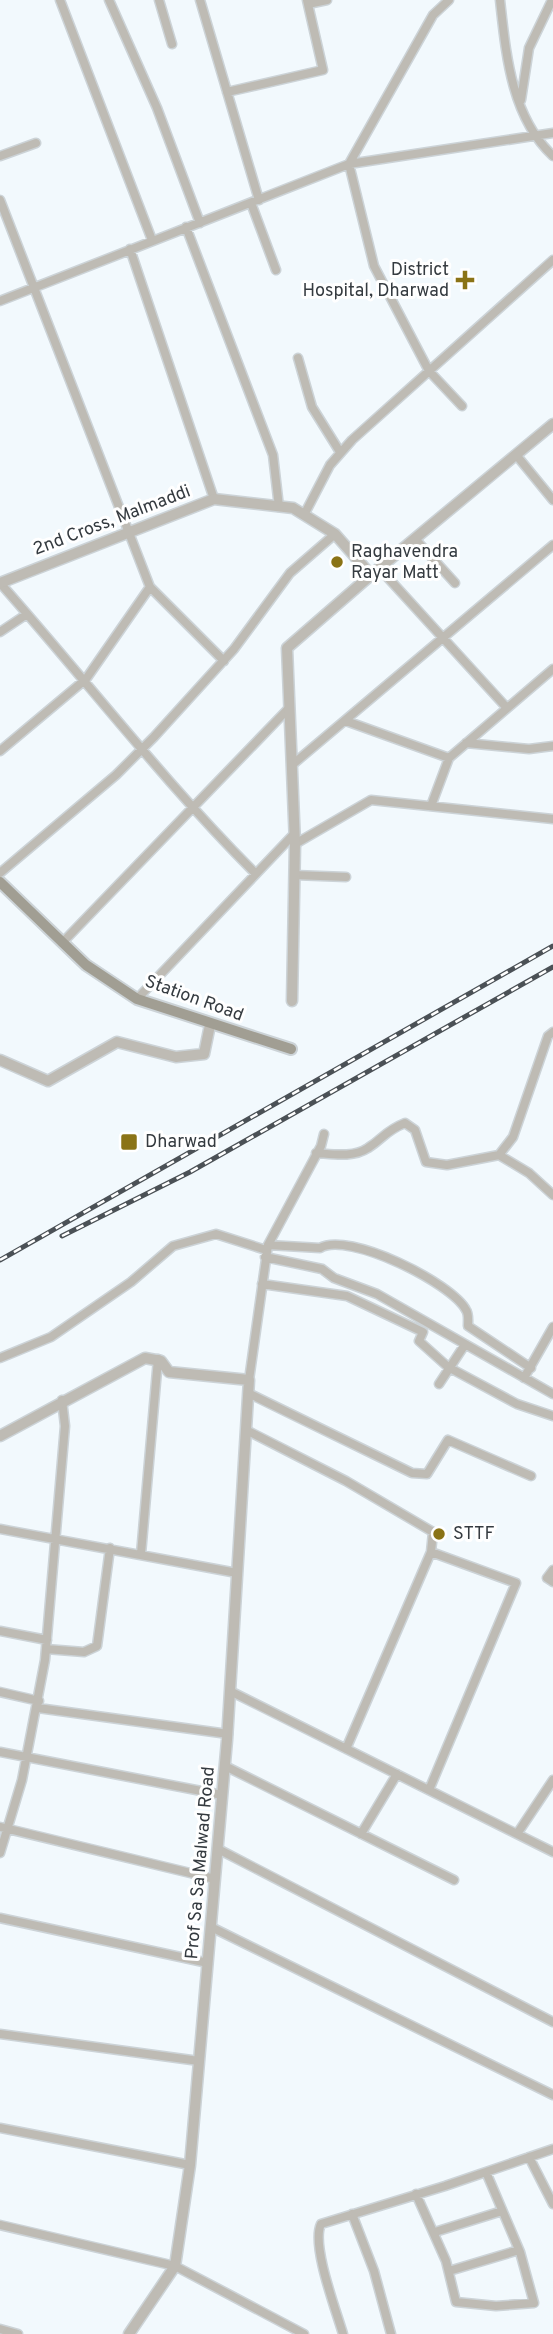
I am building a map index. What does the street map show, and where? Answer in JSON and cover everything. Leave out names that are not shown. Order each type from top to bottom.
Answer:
[{"type":"main road","name":"Station Road","points":[[0,882],[86,965],[137,999],[210,1025],[291,1049]]},
{"type":"street","points":[[60,0],[152,240]]},
{"type":"street","points":[[109,0],[157,108],[200,223]]},
{"type":"street","points":[[159,0],[172,44]]},
{"type":"street","points":[[200,0],[276,270]]},
{"type":"street","points":[[227,92],[323,70],[307,2],[327,0]]},
{"type":"street","points":[[449,0],[433,15],[349,164],[374,266],[429,371],[462,406]]},
{"type":"street","points":[[500,0],[507,58],[526,123],[553,156]]},
{"type":"street","points":[[520,103],[529,48],[552,0]]},
{"type":"street","points":[[0,301],[349,164],[553,134]]},
{"type":"street","points":[[0,156],[37,143]]},
{"type":"street","points":[[0,200],[150,587],[224,661]]},
{"type":"street","points":[[186,227],[273,455],[279,507]]},
{"type":"street","points":[[130,249],[214,499]]},
{"type":"street","points":[[304,515],[340,452],[553,260]]},
{"type":"street","points":[[298,358],[312,407],[340,452]]},
{"type":"street","points":[[292,1001],[295,839],[287,648],[553,424]]},
{"type":"street","points":[[517,456],[553,500]]},
{"type":"street","name":"2nd Cross, Malmaddi","points":[[0,583],[214,499],[293,508],[335,534],[375,572]]},
{"type":"street","points":[[0,873],[116,775],[224,661],[290,573],[335,534]]},
{"type":"street","points":[[415,539],[456,583]]},
{"type":"street","points":[[292,765],[553,545]]},
{"type":"street","points":[[375,572],[444,639],[507,708]]},
{"type":"street","points":[[0,583],[86,679],[140,750],[191,809],[256,874]]},
{"type":"street","points":[[0,751],[86,679],[150,587]]},
{"type":"street","points":[[0,632],[27,614]]},
{"type":"street","points":[[431,806],[449,758],[553,668]]},
{"type":"street","points":[[62,943],[289,708]]},
{"type":"street","points":[[346,722],[449,758]]},
{"type":"street","points":[[466,743],[529,748],[553,746]]},
{"type":"street","points":[[137,999],[256,874],[295,839],[371,800],[553,819]]},
{"type":"street","points":[[294,874],[346,877]]},
{"type":"street","points":[[0,1060],[48,1082],[117,1042],[176,1057],[204,1054],[210,1025]]},
{"type":"street","points":[[499,1155],[513,1137],[548,1036],[553,1032]]},
{"type":"street","points":[[316,1153],[355,1154],[366,1150],[385,1131],[405,1123],[415,1130],[426,1162],[435,1166],[499,1155],[529,1173],[553,1195]]},
{"type":"street","points":[[0,1436],[138,1361],[152,1357],[158,1359],[169,1372],[249,1380],[267,1251],[324,1133]]},
{"type":"street","points":[[0,1358],[51,1337],[131,1282],[173,1246],[216,1234],[323,1269],[334,1278],[377,1294],[464,1346],[553,1394]]},
{"type":"street","points":[[267,1251],[349,1244],[397,1261],[459,1301],[468,1311],[468,1326],[531,1368]]},
{"type":"street","points":[[262,1284],[348,1296],[368,1304],[423,1332],[419,1341],[448,1367],[517,1404],[553,1416]]},
{"type":"street","points":[[524,1378],[550,1341],[553,1327]]},
{"type":"street","points":[[439,1384],[464,1346]]},
{"type":"street","points":[[141,1554],[158,1359]]},
{"type":"street","name":"Prof Sa Sa Malwad Road","points":[[129,2334],[174,2266],[190,2165],[228,1734],[249,1380]]},
{"type":"street","points":[[248,1393],[412,1473],[427,1474],[448,1440],[531,1476]]},
{"type":"street","points":[[0,1853],[4,1828],[27,1758],[38,1704],[46,1645],[65,1426],[62,1401]]},
{"type":"street","points":[[246,1430],[346,1481],[433,1532],[431,1552],[346,1749]]},
{"type":"street","points":[[0,1529],[237,1573]]},
{"type":"street","points":[[0,1631],[46,1645],[84,1652],[97,1646],[110,1548]]},
{"type":"street","points":[[429,1790],[516,1583],[431,1552]]},
{"type":"street","points":[[553,1570],[547,1578],[553,1582]]},
{"type":"street","points":[[230,1691],[553,1852]]},
{"type":"street","points":[[0,1692],[38,1704],[228,1734]]},
{"type":"street","points":[[0,1752],[222,1795]]},
{"type":"street","points":[[225,1766],[454,1880]]},
{"type":"street","points":[[361,1834],[397,1774]]},
{"type":"street","points":[[517,1833],[553,1780]]},
{"type":"street","points":[[4,1828],[215,1879]]},
{"type":"street","points":[[218,1849],[553,2022]]},
{"type":"street","points":[[0,1918],[208,1963]]},
{"type":"street","points":[[211,1927],[553,2095]]},
{"type":"street","points":[[0,2034],[199,2061]]},
{"type":"street","points":[[0,2128],[190,2165]]},
{"type":"street","points":[[343,2334],[317,2232],[321,2224],[553,2149]]},
{"type":"street","points":[[529,2157],[553,2204]]},
{"type":"street","points":[[416,2194],[435,2232],[449,2271],[456,2302],[496,2306],[534,2303],[519,2250],[486,2172]]},
{"type":"street","points":[[435,2232],[502,2210]]},
{"type":"street","points":[[352,2214],[374,2271],[391,2334]]},
{"type":"street","points":[[0,2225],[174,2266],[304,2334]]},
{"type":"street","points":[[449,2271],[519,2250]]},
{"type":"street","points":[[0,2329],[18,2334]]},
{"type":"railway","points":[[0,1260],[553,946]]},
{"type":"railway","points":[[62,1236],[190,1172],[553,967]]},
{"type":"place","name":"District Hospital, Dharwad","points":[[465,280]]},
{"type":"place","name":"Raghavendra Rayar Matt","points":[[337,562]]},
{"type":"place","name":"Dharwad","points":[[129,1142]]},
{"type":"place","name":"STTF","points":[[439,1534]]}]
